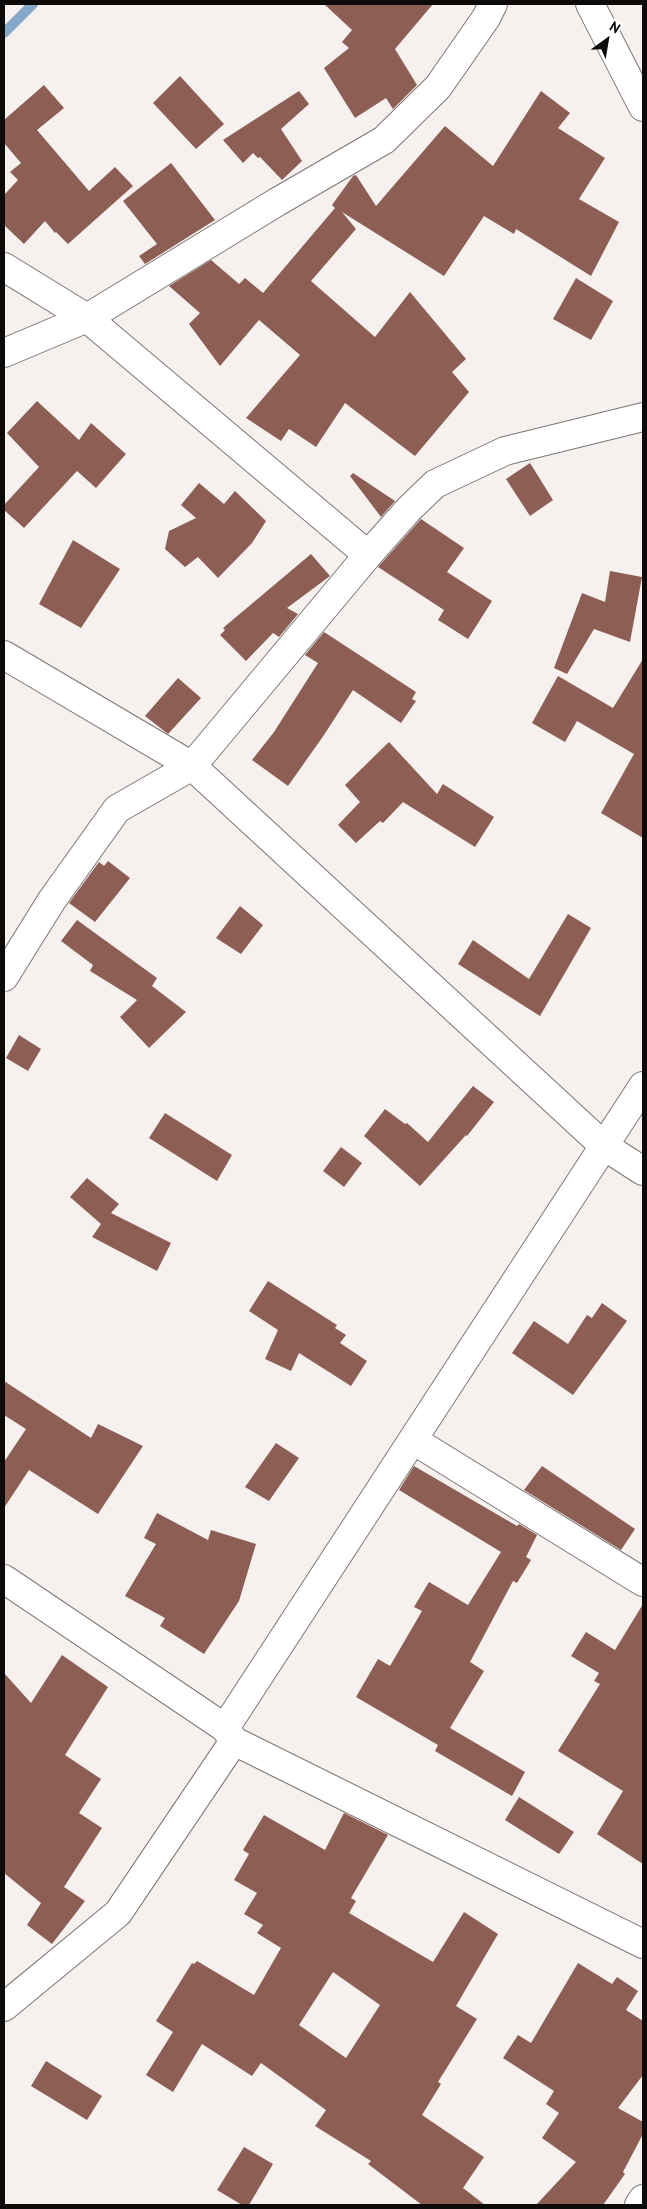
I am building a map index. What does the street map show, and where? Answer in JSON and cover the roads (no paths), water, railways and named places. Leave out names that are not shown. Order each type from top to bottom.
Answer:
[{"type":"street","points":[[4,352],[87,318],[277,202],[384,140],[438,87],[486,18],[492,4]]},
{"type":"street","points":[[590,4],[643,107]]},
{"type":"street","points":[[4,267],[87,318],[368,555]]},
{"type":"street","points":[[4,977],[52,900],[117,809],[192,766],[368,555],[409,509],[435,484],[505,452],[643,418]]},
{"type":"street","points":[[4,655],[192,766],[604,1146],[643,1171]]},
{"type":"street","points":[[4,2007],[118,1913],[413,1440],[643,1086]]},
{"type":"street","points":[[413,1440],[643,1582]]},
{"type":"street","points":[[4,1579],[230,1734],[643,1944]]},
{"type":"street","points":[[639,2205],[643,2200]]},
{"type":"waterway","points":[[4,33],[33,4]]}]
